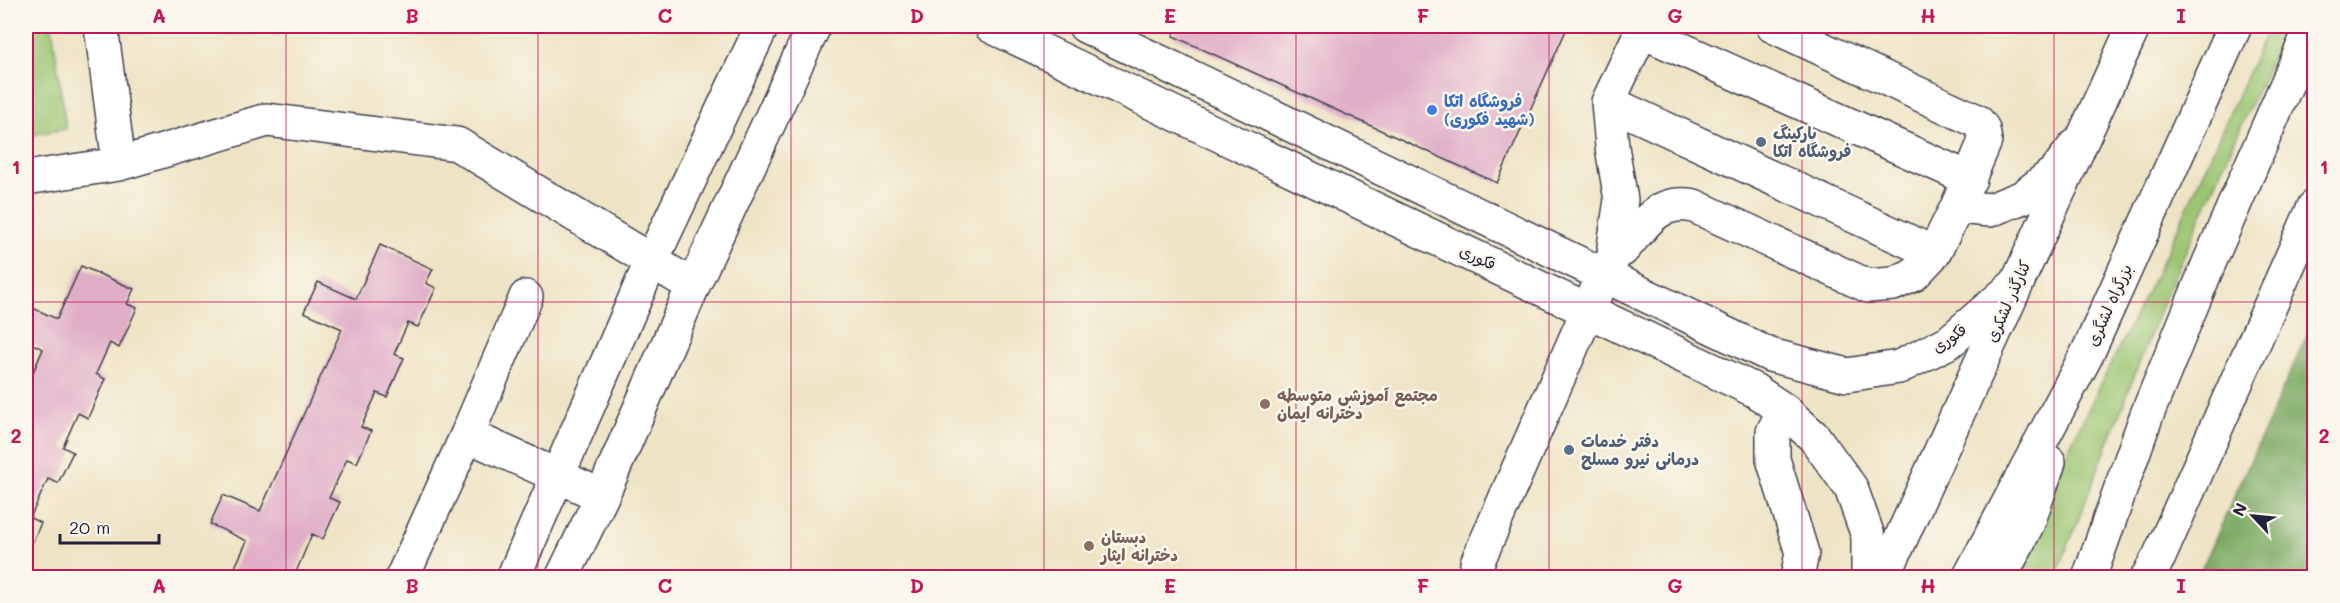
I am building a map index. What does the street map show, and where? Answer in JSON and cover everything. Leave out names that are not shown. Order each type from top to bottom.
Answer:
[{"type":"main road","points":[[101,26],[119,164]]},
{"type":"main road","points":[[513,578],[651,262],[762,26]]},
{"type":"main road","points":[[562,578],[602,496],[693,286],[814,26]]},
{"type":"main road","name":"فکوری","points":[[991,26],[1754,390],[1784,410],[1814,437],[1851,489],[1868,536],[1868,578]]},
{"type":"main road","name":"فکوری","points":[[1085,26],[1610,263],[1770,355],[1847,375],[1899,367],[1949,342],[2016,284]]},
{"type":"main road","points":[[1610,263],[1659,209],[1678,203],[1694,206],[1868,286],[1893,284],[1913,275],[1934,253],[1985,141],[1983,129],[1977,121],[1773,26]]},
{"type":"main road","name":"کنارگذر لشکری","points":[[1883,578],[2134,26]]},
{"type":"main road","name":"بزرگراه لشگری","points":[[1969,578],[2088,352],[2235,26]]},
{"type":"main road","points":[[2089,578],[2146,417],[2209,263],[2312,26]]},
{"type":"main road","points":[[1476,578],[1477,563],[1610,263],[1621,200],[1612,147],[1608,102],[1642,28],[1963,193],[1990,210],[2023,197],[2055,172],[2085,132]]},
{"type":"main road","points":[[1608,102],[1934,253]]},
{"type":"main road","points":[[26,178],[119,164],[267,120],[457,144],[693,286]]},
{"type":"main road","points":[[2147,578],[2164,546],[2314,207]]},
{"type":"main road","points":[[402,578],[526,297]]},
{"type":"main road","points":[[2000,578],[2028,523],[2088,352]]},
{"type":"main road","points":[[1784,410],[1773,432],[1773,459],[1802,553],[1797,578]]},
{"type":"main road","points":[[467,435],[602,496]]},
{"type":"green space","points":[[26,26],[52,26],[66,129],[26,136]]},
{"type":"green space","points":[[2269,26],[2286,26],[2165,297],[2056,577],[2009,578],[2040,506],[2167,252]]},
{"type":"green space","points":[[2314,320],[2314,577],[2198,577]]},
{"type":"building","name":"فروشگاه اتکا (شهید فکوری)","points":[[1178,26],[1568,26],[1497,183],[1173,36]]},
{"type":"building","points":[[380,245],[433,269],[426,283],[436,288],[418,327],[408,323],[394,354],[404,358],[387,397],[377,393],[361,427],[371,431],[357,463],[347,459],[329,498],[340,502],[323,539],[312,534],[296,572],[309,578],[230,578],[247,541],[210,524],[223,495],[260,511],[342,329],[304,312],[318,282],[356,299]]},
{"type":"building","points":[[81,266],[134,289],[127,304],[137,308],[119,348],[110,343],[96,374],[105,379],[88,418],[78,413],[63,447],[73,452],[58,483],[48,479],[30,518],[41,523],[26,557],[26,389],[43,349],[26,341],[26,305],[57,319]]},
{"type":"place","name":"فروشگاه اتکا (شهید فکوری)","points":[[1432,110]]},
{"type":"place","name":"پارکینگ فروشگاه اتکا","points":[[1761,142]]},
{"type":"place","name":"مجتمع آموزشی متوسطه دخترانه ایمان","points":[[1265,404]]},
{"type":"place","name":"دفتر خدمات درمانی نیرو مسلح","points":[[1569,450]]},
{"type":"place","name":"دبستان دخترانه ایثار","points":[[1089,546]]}]
